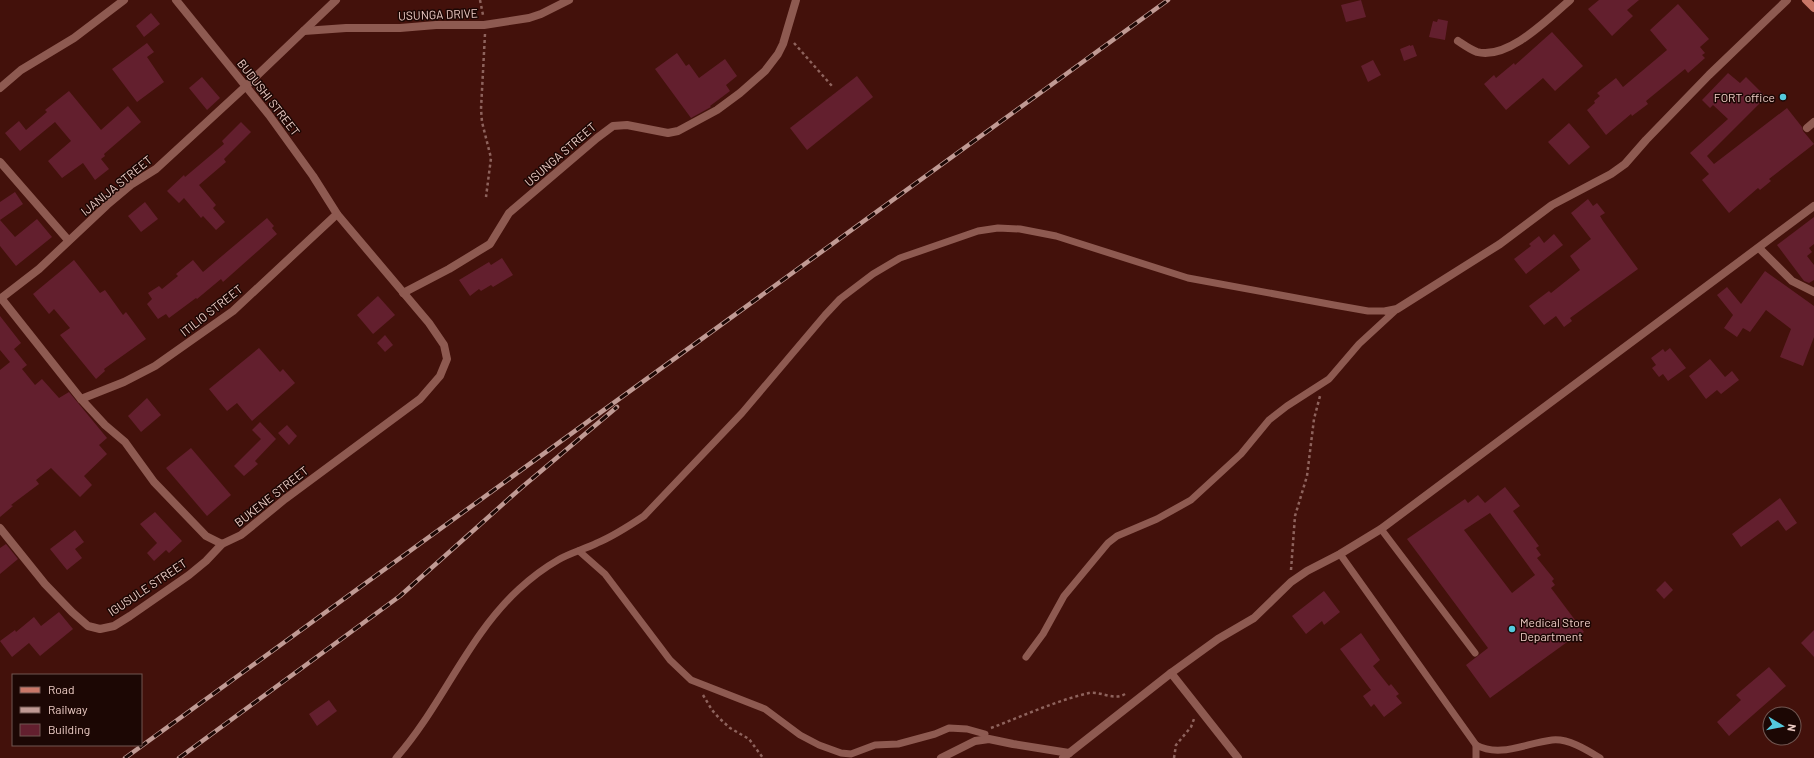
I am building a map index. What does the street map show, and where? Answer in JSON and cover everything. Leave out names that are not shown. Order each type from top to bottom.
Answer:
[{"type":"main road","points":[[1806,0],[1814,8]]},
{"type":"street","points":[[0,88],[21,70],[74,38],[124,0]]},
{"type":"street","name":"BUDUSHI STREET","points":[[176,0],[269,115],[337,214],[403,293]]},
{"type":"street","name":"IJANIJA STREET","points":[[0,298],[39,269],[68,240],[132,184],[156,169],[246,87],[336,0]]},
{"type":"street","name":"USUNGA DRIVE","points":[[304,32],[346,28],[484,25],[529,18],[541,14],[569,0]]},
{"type":"street","name":"USUNGA STREET","points":[[403,293],[449,269],[490,244],[509,213],[613,126],[627,125],[668,133],[689,126],[717,110],[740,93],[765,71],[778,54],[787,33],[796,0]]},
{"type":"street","points":[[1458,41],[1476,52],[1488,53],[1499,51],[1533,32],[1570,0]]},
{"type":"street","points":[[1388,311],[1397,309],[1500,244],[1552,205],[1611,174],[1625,164],[1646,140],[1709,75],[1787,0]]},
{"type":"street","points":[[1807,128],[1814,122]]},
{"type":"street","points":[[0,162],[68,240]]},
{"type":"street","points":[[940,758],[975,741],[989,738],[1066,755],[1112,721],[1171,673],[1218,640],[1254,618],[1292,582],[1307,571],[1340,554],[1381,529],[1814,206]]},
{"type":"street","name":"ITILIO STREET","points":[[81,399],[124,382],[155,366],[233,311],[337,214]]},
{"type":"street","points":[[1759,248],[1792,280],[1814,292]]},
{"type":"street","name":"BUKENE STREET","points":[[222,544],[241,535],[285,499],[420,399],[440,376],[447,359],[444,345],[429,323],[403,293]]},
{"type":"street","points":[[0,298],[81,399],[105,425],[125,442],[154,482],[206,536],[222,544]]},
{"type":"street","name":"IGUSULE STREET","points":[[0,528],[45,584],[72,612],[88,626],[100,628],[114,626],[130,616],[189,575],[222,544]]},
{"type":"street","points":[[1171,673],[1238,758]]},
{"type":"lane","points":[[396,758],[423,724],[471,647],[502,607],[519,590],[544,569],[559,559],[626,529],[644,516],[742,413],[825,314],[840,299],[873,274],[900,258],[978,232],[998,228],[1020,229],[1056,236],[1188,278],[1368,311],[1388,311]]},
{"type":"lane","points":[[1026,657],[1043,634],[1064,596],[1108,543],[1117,536],[1157,519],[1191,500],[1241,454],[1276,413],[1324,383],[1359,344],[1397,309]]},
{"type":"lane","points":[[1381,529],[1475,653]]},
{"type":"lane","points":[[579,551],[606,574],[670,660],[691,680],[765,709],[809,740],[841,754],[851,754],[875,745],[898,744],[935,734],[949,728],[966,729],[985,734]]},
{"type":"lane","points":[[1340,554],[1476,745],[1483,750],[1494,753],[1507,752],[1553,740],[1577,746],[1600,758]]},
{"type":"lane","points":[[1476,745],[1476,758]]},
{"type":"path","points":[[480,0],[484,25],[481,109],[482,122],[491,158],[486,197]]},
{"type":"path","points":[[787,33],[801,52],[832,86]]},
{"type":"path","points":[[1292,582],[1290,575],[1294,551],[1293,535],[1295,516],[1307,476],[1314,419],[1324,383]]},
{"type":"path","points":[[698,684],[712,710],[723,723],[749,739],[763,758]]},
{"type":"path","points":[[985,734],[989,728],[1027,713],[1084,695],[1098,693],[1116,697],[1127,693]]},
{"type":"path","points":[[1174,758],[1176,745],[1191,727],[1199,710]]},
{"type":"building","points":[[1361,0],[1366,17],[1346,22],[1341,5]]},
{"type":"building","points":[[1599,0],[1639,0],[1627,10],[1633,16],[1612,36],[1588,9]]},
{"type":"building","points":[[1678,4],[1709,39],[1700,47],[1705,53],[1702,55],[1705,58],[1688,73],[1685,69],[1646,101],[1648,104],[1632,116],[1631,114],[1606,135],[1587,110],[1600,96],[1597,93],[1616,78],[1623,87],[1667,50],[1650,30]]},
{"type":"building","points":[[151,13],[160,24],[144,37],[136,26]]},
{"type":"building","points":[[1438,19],[1448,21],[1445,40],[1429,37],[1433,21],[1437,22]]},
{"type":"building","points":[[1552,32],[1583,66],[1555,91],[1543,78],[1506,110],[1484,84],[1494,75],[1496,78],[1514,63],[1515,65]]},
{"type":"building","points":[[147,43],[154,52],[147,57],[164,82],[137,102],[112,69]]},
{"type":"building","points":[[1413,45],[1417,56],[1404,61],[1400,49]]},
{"type":"building","points":[[677,53],[686,66],[689,64],[699,78],[725,59],[737,76],[726,85],[730,91],[710,106],[711,107],[691,118],[655,69]]},
{"type":"building","points":[[1373,60],[1381,75],[1368,82],[1361,66]]},
{"type":"building","points":[[1728,73],[1740,83],[1746,77],[1766,97],[1707,156],[1714,164],[1787,108],[1814,144],[1769,179],[1771,181],[1760,190],[1758,188],[1729,213],[1702,180],[1709,174],[1690,153],[1728,119],[1713,105],[1710,108],[1702,100]]},
{"type":"building","points":[[857,76],[873,97],[807,150],[790,128]]},
{"type":"building","points":[[202,77],[220,98],[207,110],[189,88]]},
{"type":"building","points":[[69,91],[101,130],[128,106],[141,122],[104,154],[105,156],[101,159],[109,169],[95,180],[83,163],[62,178],[48,161],[71,141],[55,122],[20,151],[5,133],[19,121],[26,130],[47,112],[45,110]]},
{"type":"building","points":[[241,122],[251,132],[224,159],[226,162],[199,185],[216,205],[213,208],[225,222],[216,230],[203,216],[201,218],[184,198],[179,203],[167,191],[184,175],[185,177],[224,144],[222,141]]},
{"type":"building","points":[[1569,123],[1590,147],[1569,165],[1548,142]]},
{"type":"building","points":[[15,192],[23,204],[0,220],[0,202]]},
{"type":"building","points":[[1588,199],[1593,206],[1597,203],[1605,213],[1600,216],[1638,269],[1570,318],[1572,321],[1564,327],[1556,316],[1544,325],[1529,306],[1549,291],[1551,293],[1580,270],[1570,256],[1591,239],[1571,213]]},
{"type":"building","points":[[145,202],[158,219],[141,232],[128,216]]},
{"type":"building","points":[[1814,217],[1814,244],[1809,248],[1812,252],[1807,256],[1814,265],[1814,280],[1809,283],[1804,281],[1777,245]]},
{"type":"building","points":[[267,218],[274,226],[272,228],[277,234],[223,282],[221,279],[197,299],[196,298],[169,318],[166,314],[158,319],[147,304],[152,299],[148,293],[159,286],[162,289],[178,276],[176,274],[193,260],[203,272]]},
{"type":"building","points":[[37,219],[52,237],[16,266],[0,246],[0,220],[15,237]]},
{"type":"building","points":[[1554,234],[1563,245],[1526,274],[1514,259],[1531,246],[1529,244],[1539,236],[1544,243]]},
{"type":"building","points":[[502,258],[513,275],[493,287],[491,285],[481,291],[479,289],[470,296],[459,280],[489,262],[491,265]]},
{"type":"building","points":[[74,260],[100,293],[105,290],[123,315],[126,312],[146,339],[104,369],[105,371],[96,379],[60,335],[70,328],[54,309],[49,314],[33,294]]},
{"type":"building","points":[[1765,271],[1814,306],[1814,337],[1803,366],[1780,357],[1791,329],[1766,310],[1750,332],[1743,328],[1737,337],[1724,328],[1733,315],[1717,295],[1727,287],[1741,304]]},
{"type":"building","points":[[378,296],[395,315],[373,334],[357,315]]},
{"type":"building","points":[[0,316],[21,343],[14,349],[27,365],[22,369],[35,385],[42,379],[59,398],[69,392],[107,438],[99,445],[107,454],[84,476],[92,485],[80,497],[51,468],[36,480],[39,484],[11,505],[13,506],[0,517],[0,370],[10,362],[0,350]]},
{"type":"building","points":[[385,335],[393,345],[385,352],[377,343]]},
{"type":"building","points":[[259,348],[280,372],[283,369],[295,383],[252,421],[237,403],[227,411],[209,389]]},
{"type":"building","points":[[1670,348],[1686,368],[1668,381],[1663,374],[1659,377],[1652,368],[1656,365],[1651,358],[1663,349],[1665,352]]},
{"type":"building","points":[[1710,359],[1725,377],[1732,371],[1739,380],[1721,394],[1717,390],[1706,399],[1689,376]]},
{"type":"building","points":[[147,398],[161,415],[141,432],[128,416]]},
{"type":"building","points":[[260,422],[276,439],[255,461],[258,464],[244,476],[234,466],[261,439],[252,430]]},
{"type":"building","points":[[287,425],[297,436],[289,445],[278,433]]},
{"type":"building","points":[[191,448],[231,495],[207,516],[166,468]]},
{"type":"building","points":[[1505,487],[1520,506],[1513,511],[1539,546],[1536,548],[1541,555],[1537,558],[1554,579],[1552,581],[1555,585],[1551,588],[1584,632],[1571,641],[1570,640],[1490,698],[1466,665],[1488,648],[1407,539],[1465,499],[1468,503],[1478,495],[1485,503]],"holes":[[[1490,513],[1535,575],[1512,593],[1464,530]]]},
{"type":"building","points":[[1780,498],[1797,523],[1786,531],[1778,520],[1741,547],[1732,534]]},
{"type":"building","points":[[155,512],[182,541],[169,553],[166,550],[154,561],[147,553],[157,543],[140,524]]},
{"type":"building","points":[[75,530],[84,542],[75,549],[82,558],[67,570],[50,549]]},
{"type":"building","points":[[6,544],[18,559],[0,574],[0,548]]},
{"type":"building","points":[[1665,581],[1673,590],[1664,599],[1656,590]]},
{"type":"building","points":[[1324,591],[1340,612],[1324,625],[1322,621],[1306,634],[1292,616]]},
{"type":"building","points":[[59,612],[73,629],[40,656],[29,643],[12,657],[0,641],[15,630],[16,632],[34,617],[41,626]]},
{"type":"building","points":[[1814,630],[1814,657],[1801,643]]},
{"type":"building","points":[[1361,633],[1380,660],[1373,666],[1389,686],[1391,684],[1399,694],[1396,696],[1402,703],[1384,717],[1374,704],[1371,707],[1363,696],[1371,690],[1340,649]]},
{"type":"building","points":[[1769,667],[1786,686],[1729,736],[1717,722],[1741,700],[1736,695]]},
{"type":"building","points":[[329,700],[337,711],[317,726],[309,714]]},
{"type":"railway","points":[[142,746],[1168,0]]},
{"type":"railway","points":[[179,758],[400,596],[521,488],[617,407]]},
{"type":"railway","points":[[125,758],[142,746]]},
{"type":"place","name":"FORT office","points":[[1783,97]]},
{"type":"place","name":"Medical Store Department","points":[[1512,629]]}]
